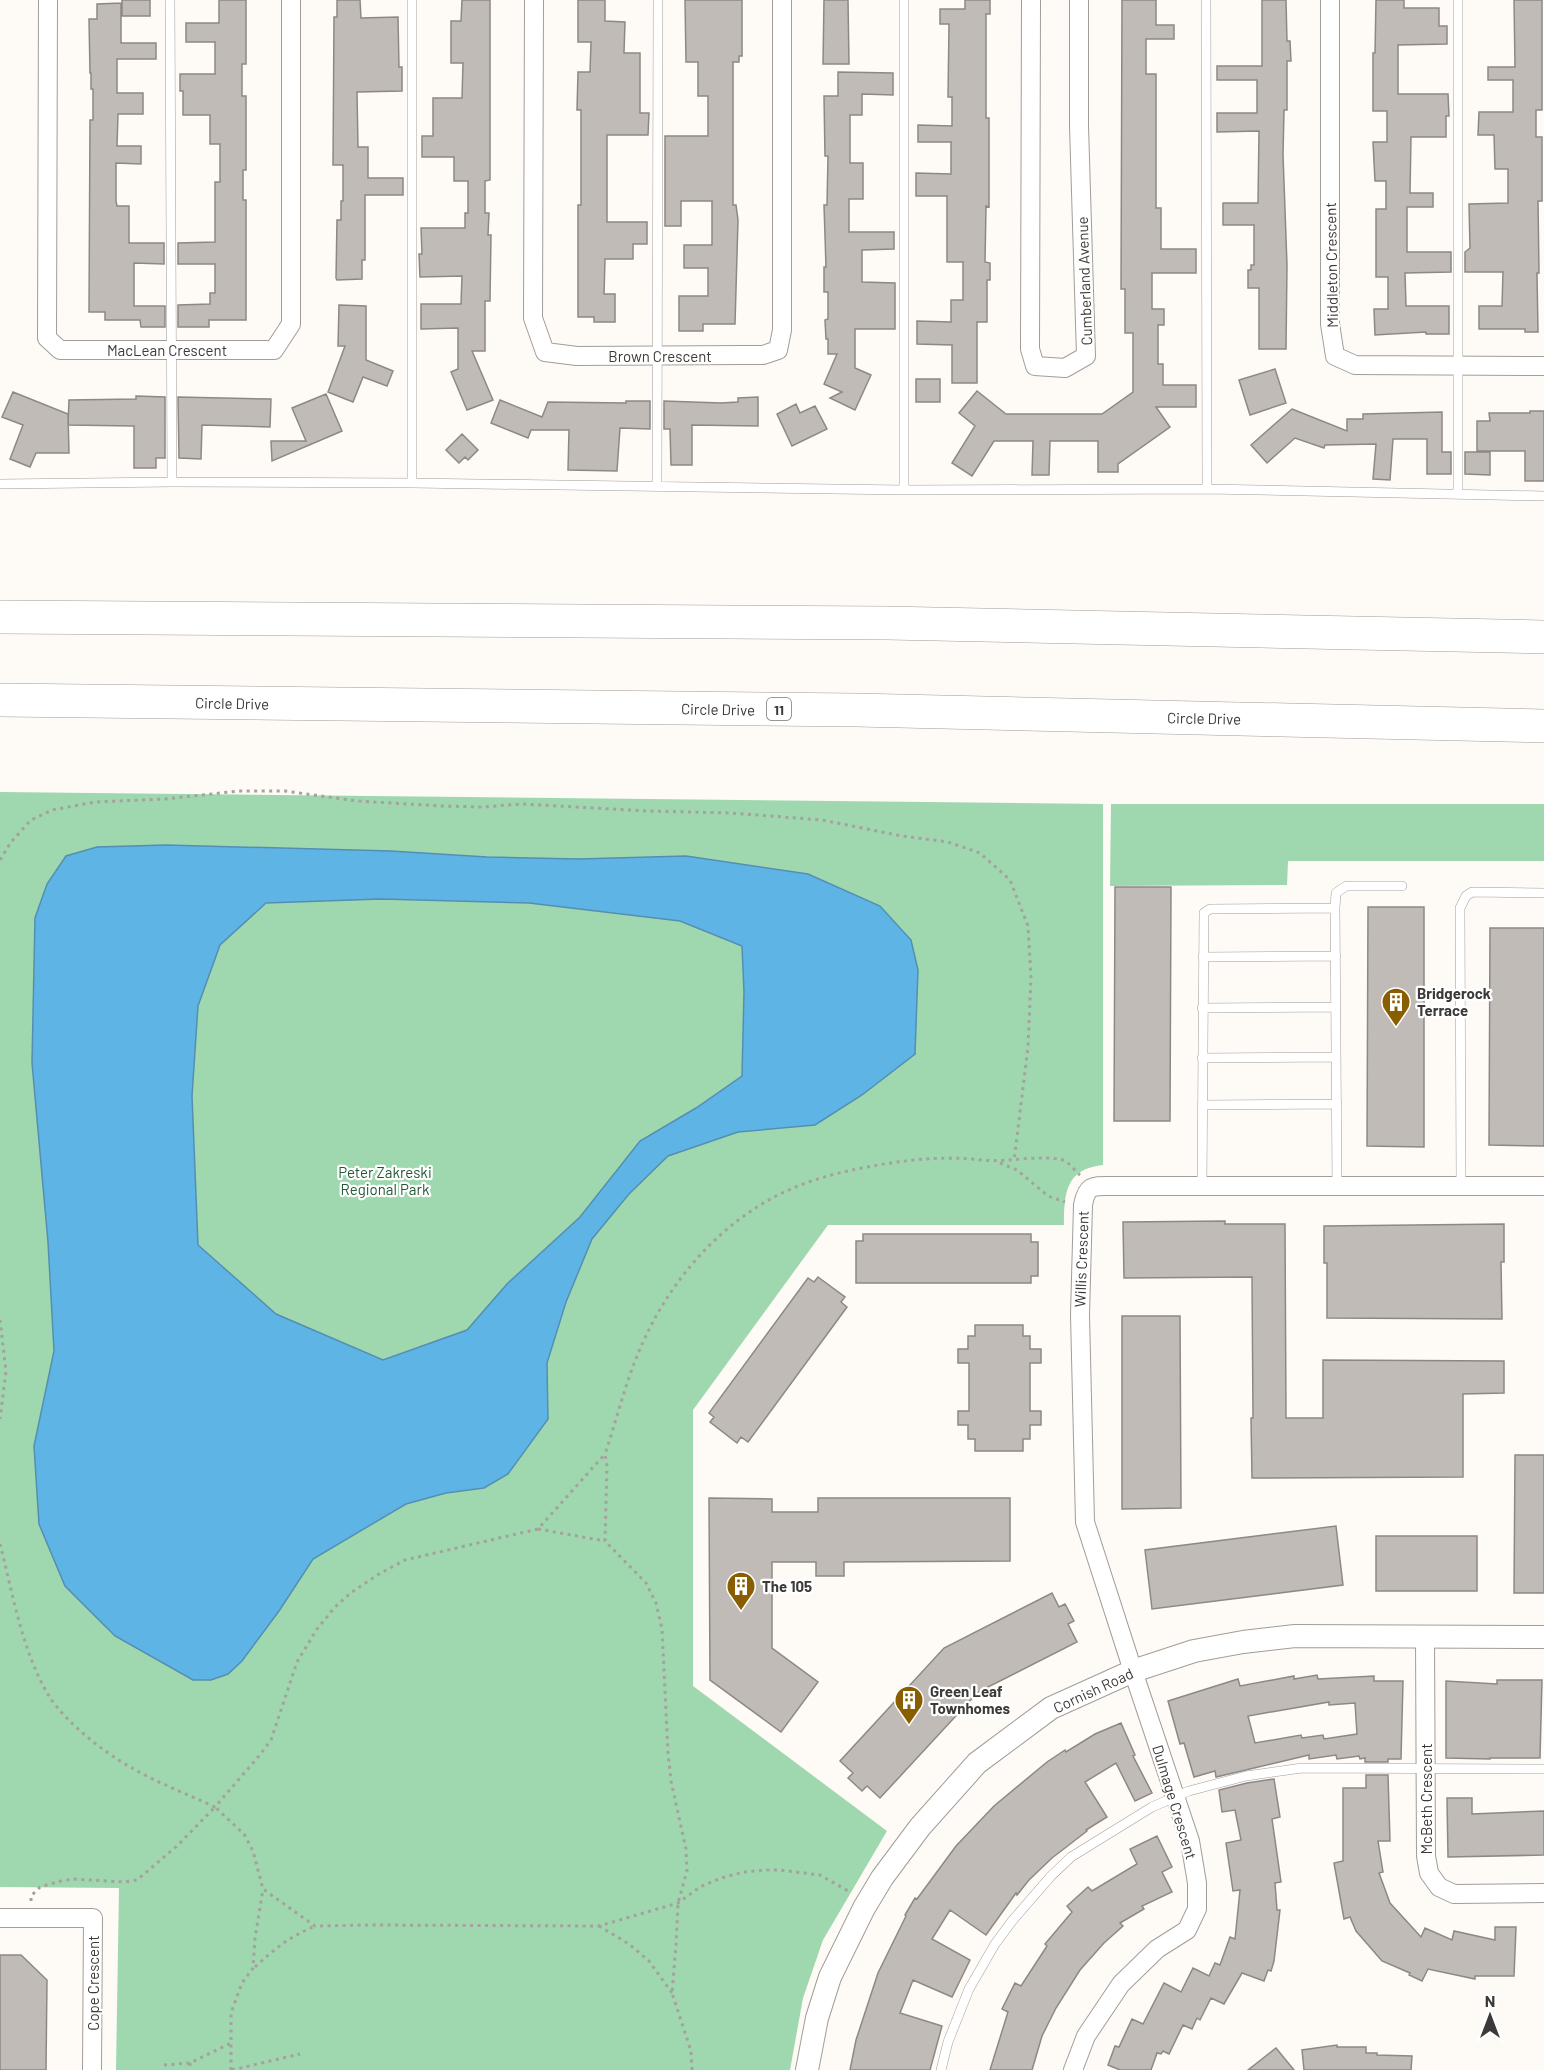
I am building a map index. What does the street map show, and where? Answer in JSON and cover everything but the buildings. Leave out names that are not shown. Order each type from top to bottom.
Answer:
[{"type":"highway","points":[[0,616],[887,623],[1544,637]]},
{"type":"highway","name":"Circle Drive","points":[[5,701],[856,710],[1544,726]]},
{"type":"street","name":"MacLean Crescent","points":[[48,0],[47,338],[60,350],[274,350],[291,324],[291,0]]},
{"type":"street","name":"Brown Crescent","points":[[534,0],[533,318],[545,352],[577,356],[742,356],[763,355],[778,350],[782,330],[782,0]]},
{"type":"street","name":"Cumberland Avenue","points":[[1031,0],[1029,349],[1035,366],[1065,368],[1086,356],[1079,126],[1079,0]]},
{"type":"street","name":"Middleton Crescent","points":[[1330,0],[1330,324],[1335,356],[1356,365],[1544,366]]},
{"type":"street","name":"Willis Crescent","points":[[1133,1671],[1085,1521],[1080,1315],[1085,1192],[1092,1186],[1544,1186]]},
{"type":"street","name":"Cornish Road","points":[[807,2070],[817,2018],[830,1977],[864,1908],[882,1878],[920,1827],[977,1763],[1051,1708],[1133,1671],[1194,1651],[1243,1642],[1295,1636],[1544,1637]]},
{"type":"street","name":"McBeth Crescent","points":[[1425,1637],[1426,1856],[1429,1873],[1439,1887],[1454,1894],[1544,1893]]},
{"type":"street","name":"Dulmage Crescent","points":[[1072,2070],[1086,2036],[1121,1984],[1157,1949],[1187,1930],[1197,1909],[1197,1883],[1190,1841],[1133,1671]]},
{"type":"street","name":"Cope Crescent","points":[[0,1918],[93,1918],[92,2070]]},
{"type":"lane","points":[[170,0],[172,482]]},
{"type":"lane","points":[[411,483],[412,0]]},
{"type":"lane","points":[[657,486],[658,0]]},
{"type":"lane","points":[[904,0],[904,490]]},
{"type":"lane","points":[[1206,0],[1207,489]]},
{"type":"lane","points":[[1458,0],[1458,494]]},
{"type":"lane","points":[[0,484],[172,482],[904,490],[1207,489],[1544,496]]},
{"type":"lane","points":[[1337,1186],[1336,893],[1346,886],[1402,886]]},
{"type":"lane","points":[[1461,1186],[1460,908],[1466,896],[1472,892],[1544,893]]},
{"type":"lane","points":[[1202,1186],[1203,917],[1206,910],[1335,909]]},
{"type":"lane","points":[[1203,957],[1336,956]]},
{"type":"lane","points":[[1202,1008],[1336,1007]]},
{"type":"lane","points":[[1202,1058],[1336,1057]]},
{"type":"lane","points":[[1202,1105],[1337,1104]]},
{"type":"lane","points":[[941,2070],[955,2023],[969,1989],[995,1944],[1032,1896],[1071,1857],[1152,1807],[1189,1791],[1246,1776],[1302,1768],[1544,1769]]},
{"type":"path","points":[[0,860],[11,842],[31,820],[52,810],[95,802],[165,799],[239,791],[285,792],[357,801],[442,806],[482,807],[522,804],[731,813],[822,820],[902,836],[948,842],[980,853],[1010,880],[1028,926],[1031,978],[1028,1047],[1014,1161]]},
{"type":"path","points":[[538,1529],[605,1454],[640,1349],[661,1308],[681,1277],[703,1252],[743,1218],[790,1189],[863,1167],[910,1160],[954,1157],[998,1162],[1031,1159],[1065,1161],[1078,1173]]},
{"type":"path","points":[[998,1162],[1017,1170],[1048,1196],[1061,1202]]},
{"type":"path","points":[[0,1320],[6,1371],[0,1419]]},
{"type":"path","points":[[605,1454],[608,1466],[605,1540]]},
{"type":"path","points":[[31,1918],[32,1896],[40,1887],[73,1880],[124,1882],[137,1880],[177,1846],[215,1807],[271,1740],[297,1662],[308,1642],[335,1607],[352,1592],[405,1560],[538,1529],[605,1540],[646,1583],[656,1603],[662,1629],[669,1762],[686,1849],[687,1871],[678,1903],[672,1992]]},
{"type":"path","points":[[0,1544],[34,1666],[49,1697],[63,1714],[82,1733],[131,1768],[215,1807],[244,1834],[253,1851],[263,1889],[255,1938],[254,1968]]},
{"type":"path","points":[[300,2054],[232,2070],[231,2013],[242,1983],[254,1968],[278,1945],[297,1933],[315,1926],[599,1926],[678,1903],[700,1887],[744,1872],[796,1871],[820,1875],[841,1887]]},
{"type":"path","points":[[263,1889],[315,1926]]},
{"type":"path","points":[[599,1926],[649,1961],[672,1992],[690,2051],[692,2070]]},
{"type":"path","points":[[164,2065],[190,2063],[231,2043]]},
{"type":"path","points":[[190,2063],[190,2070]]},
{"type":"green space","name":"Peter Zakreski Regional Park","points":[[0,792],[1103,804],[1103,1165],[1090,1167],[1081,1172],[1069,1185],[1066,1193],[1064,1225],[828,1225],[693,1410],[693,1686],[887,1831],[823,1940],[803,1998],[790,2070],[116,2070],[119,1888],[0,1887]]},
{"type":"green space","points":[[1111,804],[1544,804],[1544,861],[1288,861],[1287,885],[1110,886]]},
{"type":"water","points":[[166,845],[578,859],[686,856],[808,874],[880,906],[911,940],[918,970],[915,1054],[862,1095],[815,1125],[738,1132],[668,1156],[629,1194],[592,1239],[566,1302],[547,1363],[548,1419],[508,1474],[484,1488],[446,1493],[406,1504],[313,1559],[279,1611],[242,1661],[228,1674],[211,1680],[193,1680],[115,1636],[65,1586],[39,1524],[34,1446],[54,1351],[48,1242],[32,1063],[35,918],[47,884],[66,856],[97,847]],"holes":[[[381,899],[529,903],[680,921],[742,946],[744,992],[742,1076],[696,1108],[640,1141],[580,1217],[507,1284],[467,1330],[383,1360],[276,1314],[198,1245],[192,1096],[198,1006],[220,945],[266,903]]]},
{"type":"place","name":"Bridgerock Terrace","points":[[1396,1028]]},
{"type":"place","name":"The 105","points":[[741,1612]]},
{"type":"place","name":"Green Leaf Townhomes","points":[[909,1726]]}]
